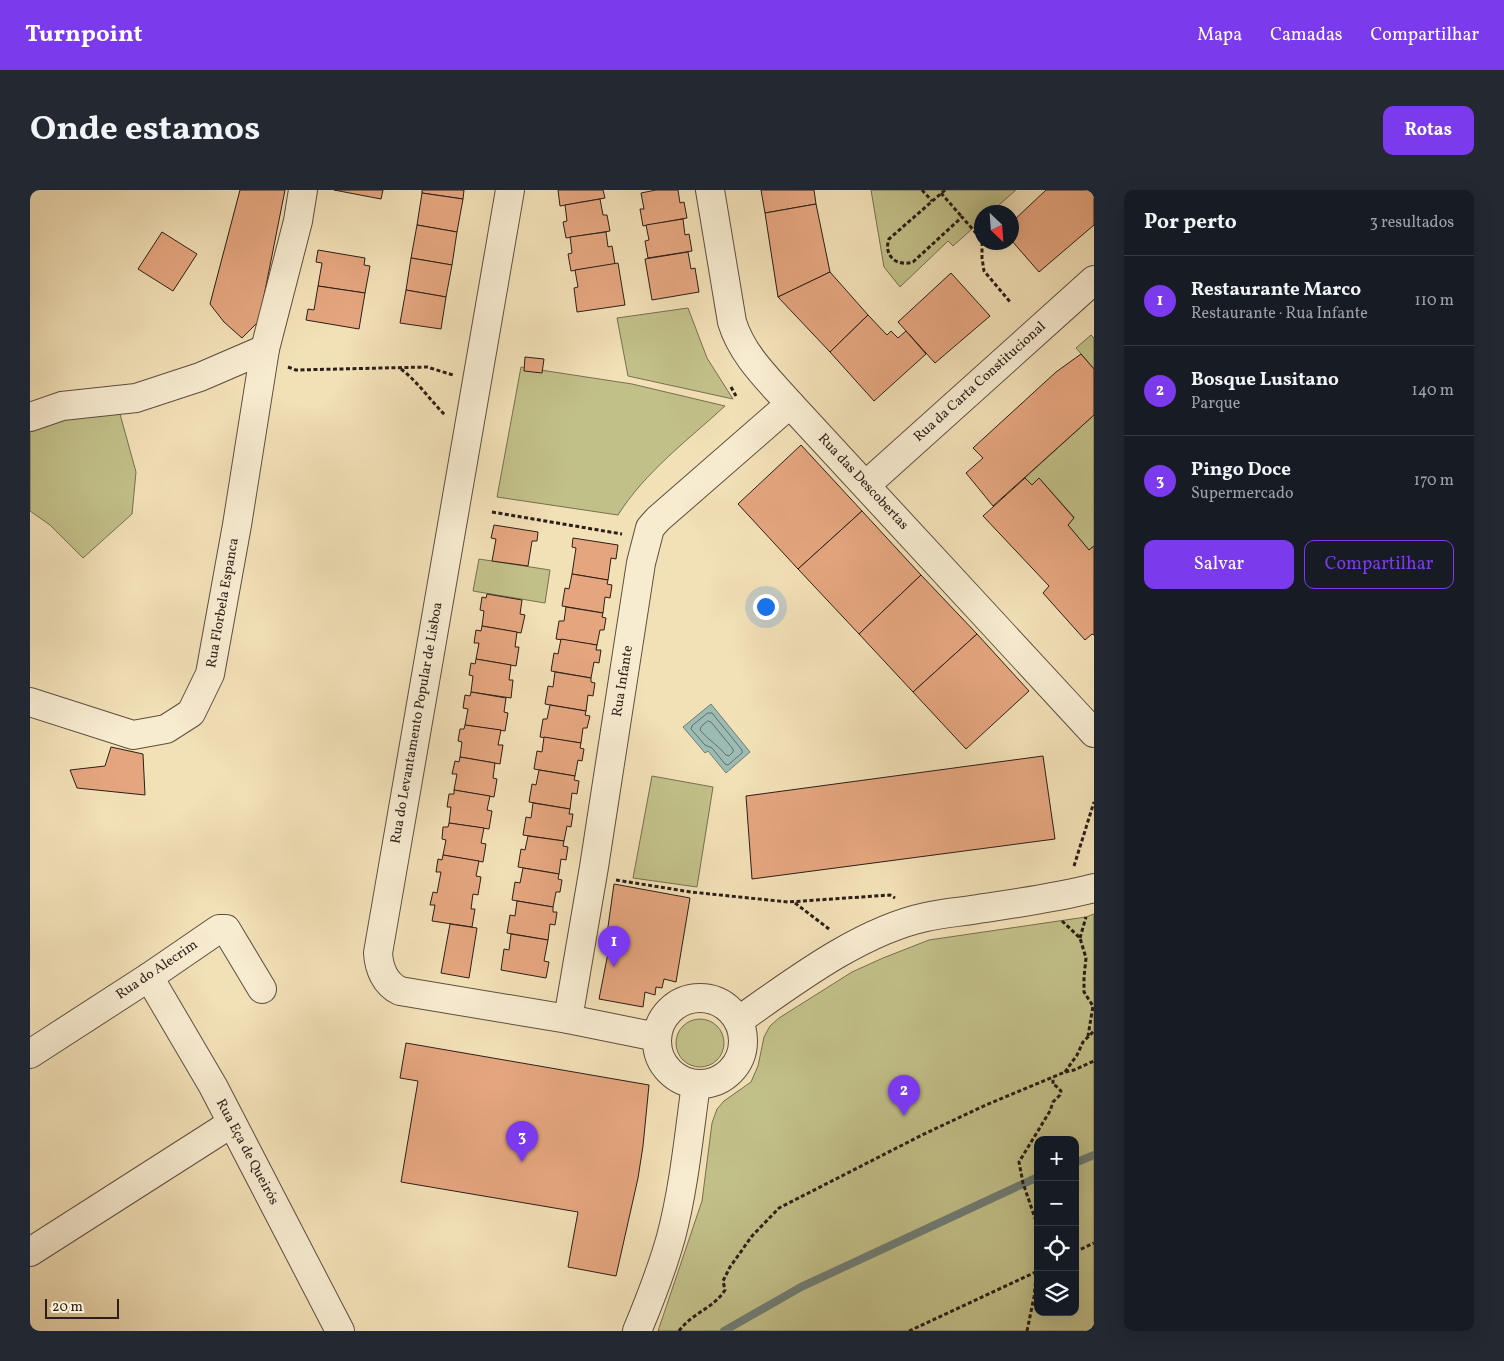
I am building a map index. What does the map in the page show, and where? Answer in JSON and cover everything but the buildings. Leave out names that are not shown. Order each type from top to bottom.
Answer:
[{"type":"street","name":"Rua Florbela Espanca","points":[[30,702],[133,735],[166,729],[191,713],[210,674],[237,525],[263,357],[298,221],[302,190]]},
{"type":"street","name":"Rua do Levantamento Popular de Lisboa","points":[[510,190],[378,953],[379,963],[382,973],[393,988],[400,991],[568,1019],[657,1037]]},
{"type":"street","name":"Rua das Descobertas","points":[[710,190],[731,314],[738,338],[750,358],[790,404],[1094,733]]},
{"type":"street","name":"Rua da Carta Constitucional","points":[[866,485],[1094,280]]},
{"type":"street","points":[[30,416],[62,406],[136,398],[263,357]]},
{"type":"street","name":"Rua Infante","points":[[568,1019],[642,563],[650,528],[790,404]]},
{"type":"street","points":[[738,1021],[803,965],[843,951],[883,931],[925,917],[1059,897],[1084,891]]},
{"type":"street","name":"Rua do Alecrim","points":[[30,1054],[219,929],[226,929],[262,989]]},
{"type":"street","name":"Rua Eça de Queirós","points":[[149,977],[213,1086],[340,1331]]},
{"type":"street","points":[[710,1000],[721,1004],[738,1021],[742,1034],[739,1060],[732,1070],[721,1078],[709,1083],[696,1084],[683,1081],[671,1074],[662,1063],[657,1037],[660,1025],[675,1006],[686,1001],[710,1000]]},
{"type":"street","points":[[637,1331],[650,1299],[671,1235],[684,1167],[696,1084]]},
{"type":"street","points":[[30,1252],[232,1123]]},
{"type":"path","points":[[922,190],[932,201]]},
{"type":"path","points":[[945,190],[889,239],[887,250],[894,261],[906,264],[913,262],[962,217]]},
{"type":"path","points":[[941,193],[974,231]]},
{"type":"path","points":[[982,250],[984,271],[1011,303]]},
{"type":"path","points":[[263,357],[296,370],[427,367],[453,376]]},
{"type":"path","points":[[401,368],[412,377],[426,396],[446,416]]},
{"type":"path","points":[[731,387],[736,396]]},
{"type":"path","points":[[492,512],[624,535]]},
{"type":"path","points":[[1088,1036],[1093,1006],[1084,992],[1086,958],[1080,938],[1094,802]]},
{"type":"path","points":[[609,879],[691,892],[794,902],[890,894],[902,903]]},
{"type":"path","points":[[794,902],[834,933]]},
{"type":"path","points":[[1058,917],[1080,938]]},
{"type":"path","points":[[1065,1072],[1077,1055],[1083,1042],[1094,1031]]},
{"type":"path","points":[[679,1331],[686,1322],[720,1298],[725,1290],[723,1281],[730,1267],[752,1236],[780,1208],[922,1135],[986,1105],[1094,1061]]},
{"type":"path","points":[[1038,1226],[1023,1183],[1019,1162],[1050,1111],[1053,1102],[1060,1096],[1060,1088],[1053,1085],[1053,1077]]},
{"type":"path","points":[[1079,1250],[1094,1243]]},
{"type":"path","points":[[909,1331],[1034,1272]]},
{"type":"path","points":[[1027,1331],[1034,1289]]},
{"type":"shaded area","points":[[871,190],[1016,190],[999,205],[974,205],[974,227],[953,246],[948,241],[900,287],[884,267]]},
{"type":"shaded area","points":[[688,308],[707,358],[733,399],[628,376],[617,318]]},
{"type":"shaded area","points":[[1091,335],[1094,338],[1094,369],[1076,348]]},
{"type":"shaded area","points":[[521,367],[632,384],[725,406],[654,471],[629,499],[618,515],[497,497]]},
{"type":"shaded area","points":[[120,414],[136,472],[132,514],[83,558],[50,525],[30,511],[30,428],[52,416]]},
{"type":"shaded area","points":[[1094,415],[1094,546],[1089,550],[1068,525],[1074,517],[1039,478],[1032,485],[1025,478]]},
{"type":"shaded area","points":[[479,559],[550,570],[545,603],[473,591]]},
{"type":"shaded area","points":[[652,776],[713,787],[697,887],[633,878]]},
{"type":"shaded area","points":[[1094,914],[1094,1331],[658,1331],[702,1201],[712,1123],[717,1109],[724,1101],[751,1082],[758,1066],[764,1037],[770,1026],[779,1018],[852,972],[929,940],[1086,917]]},
{"type":"shaded area","points":[[695,1019],[705,1019],[717,1026],[724,1038],[724,1048],[717,1060],[705,1067],[695,1067],[687,1063],[680,1056],[676,1048],[676,1038],[680,1030],[687,1023]]},
{"type":"water","points":[[711,704],[750,752],[726,773],[708,751],[705,753],[683,727]]},
{"type":"waterway","points":[[1079,1161],[1094,1155]]},
{"type":"waterway","points":[[724,1331],[801,1287],[1034,1179]]},
{"type":"place","name":"Restaurante Marco","points":[[614,967]]},
{"type":"place","name":"Bosque Lusitano","points":[[904,1116]]},
{"type":"place","name":"Pingo Doce","points":[[522,1162]]}]
